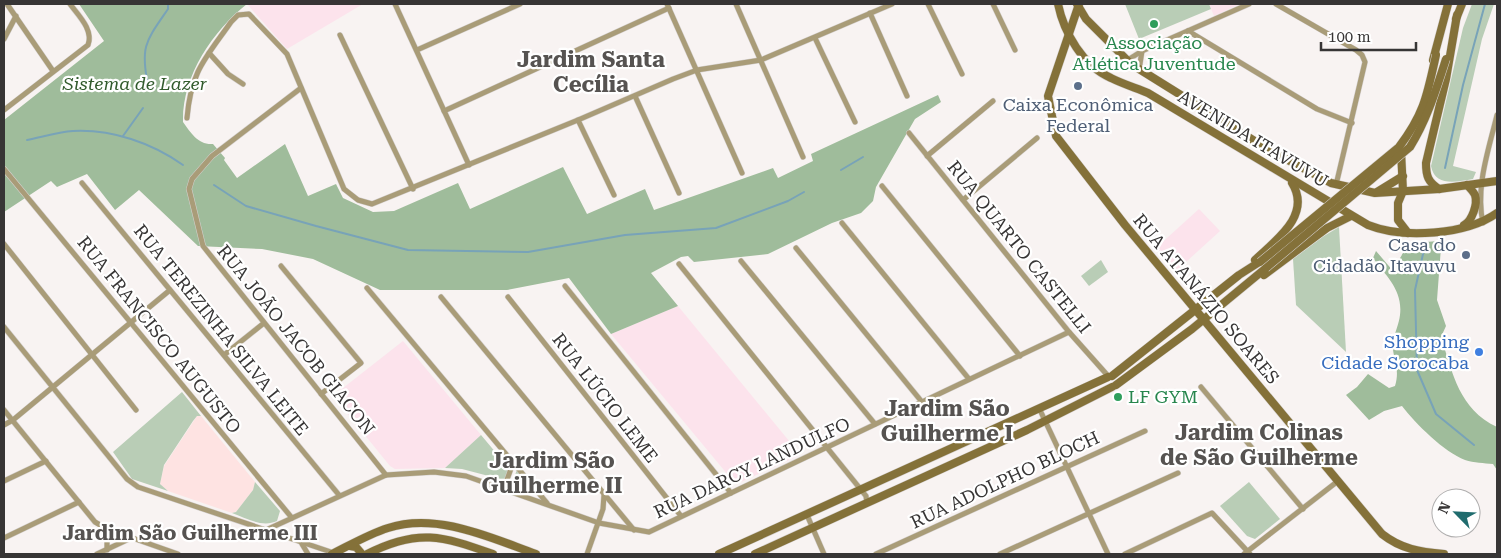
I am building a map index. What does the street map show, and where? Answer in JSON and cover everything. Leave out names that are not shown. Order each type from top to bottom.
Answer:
[{"type":"main road","name":"AVENIDA ITAVUVU","points":[[1058,4],[1072,42],[1100,71],[1110,78],[1148,92],[1291,181],[1351,216],[1380,230],[1408,233],[1458,228],[1483,224],[1497,214]]},
{"type":"main road","points":[[1264,265],[1399,147],[1416,124],[1423,109],[1448,4]]},
{"type":"main road","points":[[1239,275],[1264,265],[1410,147],[1427,114],[1462,4]]},
{"type":"main road","name":"AVENIDA ITAVUVU","points":[[1078,5],[1086,19],[1126,61],[1314,176],[1363,192],[1375,193],[1438,189],[1497,181]]},
{"type":"main road","name":"RUA ATANÁZIO SOARES","points":[[1078,5],[1048,96],[1049,111],[1056,136],[1125,225],[1382,534],[1394,544],[1410,550],[1444,554]]},
{"type":"main road","points":[[1438,189],[1429,183],[1426,163],[1446,80],[1457,15]]},
{"type":"main road","points":[[1408,233],[1398,220],[1398,203],[1403,192],[1401,148],[1417,116],[1436,55]]},
{"type":"main road","points":[[1375,193],[1403,176]]},
{"type":"main road","points":[[719,554],[1110,377],[1239,275],[1284,233],[1294,220],[1299,199],[1291,181]]},
{"type":"main road","points":[[1458,228],[1470,221],[1475,202],[1475,195],[1467,185]]},
{"type":"main road","points":[[1398,203],[1404,197],[1419,190]]},
{"type":"main road","name":"AVENIDA ITAVUVU","points":[[1328,203],[1339,196],[1363,192]]},
{"type":"main road","points":[[755,554],[1046,421],[1114,386],[1204,319],[1253,279],[1264,265],[1328,203]]},
{"type":"main road","points":[[1253,279],[1260,277],[1327,228],[1351,216]]},
{"type":"main road","points":[[1110,377],[1107,384],[1114,386]]},
{"type":"main road","points":[[341,551],[389,528],[428,523],[480,535],[536,554]]},
{"type":"main road","points":[[367,554],[384,545],[410,537],[440,538],[493,554]]},
{"type":"main road","points":[[376,554],[384,545]]},
{"type":"main road","points":[[341,551],[356,548],[362,554]]},
{"type":"street","points":[[7,4],[54,71]]},
{"type":"street","points":[[4,110],[88,45],[90,40],[87,28],[70,4]]},
{"type":"street","points":[[395,4],[469,165]]},
{"type":"street","points":[[416,50],[520,4]]},
{"type":"street","points":[[737,4],[803,157]]},
{"type":"street","points":[[187,118],[190,88],[195,73],[231,22],[238,15],[249,14],[286,54],[344,189],[358,200],[372,204],[414,189],[698,70],[761,60],[892,4]]},
{"type":"street","points":[[928,4],[962,74]]},
{"type":"street","points":[[993,4],[1015,50]]},
{"type":"street","points":[[1126,61],[1142,51],[1249,4]]},
{"type":"street","points":[[1276,4],[1362,55],[1365,62],[1336,184]]},
{"type":"street","points":[[1282,4],[1286,10]]},
{"type":"street","points":[[444,111],[668,6],[698,70],[742,173]]},
{"type":"street","points":[[870,13],[907,96]]},
{"type":"street","points":[[4,39],[16,16]]},
{"type":"street","points":[[1188,31],[1317,109],[1352,123]]},
{"type":"street","points":[[340,35],[414,189]]},
{"type":"street","points":[[815,38],[855,122]]},
{"type":"street","points":[[1139,70],[1142,51]]},
{"type":"street","points":[[209,53],[228,74],[243,84]]},
{"type":"street","name":"RUA JOÃO JACOB GIACON","points":[[301,88],[228,144],[199,169],[192,179],[189,189],[202,246],[386,475]]},
{"type":"street","points":[[635,96],[679,193]]},
{"type":"street","points":[[927,156],[993,101]]},
{"type":"street","points":[[1483,224],[1480,212],[1482,183],[1497,115]]},
{"type":"street","points":[[578,120],[614,195]]},
{"type":"street","name":"RUA QUARTO CASTELLI","points":[[909,134],[1069,332],[1110,377]]},
{"type":"street","points":[[963,200],[1037,138]]},
{"type":"street","name":"RUA FRANCISCO AUGUSTO","points":[[4,169],[292,518]]},
{"type":"street","name":"RUA TEREZINHA SILVA LEITE","points":[[82,183],[339,495]]},
{"type":"street","points":[[882,186],[1020,356]]},
{"type":"street","points":[[842,223],[969,380]]},
{"type":"street","points":[[4,244],[136,410]]},
{"type":"street","points":[[796,248],[922,402]]},
{"type":"street","points":[[741,261],[874,424]]},
{"type":"street","points":[[679,264],[828,447],[866,496],[867,504]]},
{"type":"street","points":[[281,266],[361,363],[321,394]]},
{"type":"street","points":[[565,286],[731,492]]},
{"type":"street","points":[[367,288],[547,503]]},
{"type":"street","points":[[4,425],[13,420],[170,290]]},
{"type":"street","points":[[441,297],[634,530]]},
{"type":"street","name":"RUA LÚCIO LEME","points":[[508,297],[681,516]]},
{"type":"street","points":[[224,355],[264,323]]},
{"type":"street","points":[[4,327],[127,479],[138,487],[302,543],[341,551]]},
{"type":"street","name":"RUA DARCY LANDULFO","points":[[266,530],[386,475],[434,472],[466,476],[547,503],[599,523],[649,532],[1069,332]]},
{"type":"street","points":[[1201,387],[1303,509]]},
{"type":"street","points":[[1039,408],[1108,554]]},
{"type":"street","points":[[4,410],[95,522],[107,529],[174,554]]},
{"type":"street","name":"RUA ADOLPHO BLOCH","points":[[876,554],[1146,431]]},
{"type":"street","points":[[4,481],[46,461]]},
{"type":"street","points":[[504,488],[513,463]]},
{"type":"street","points":[[1000,554],[1178,473]]},
{"type":"street","points":[[1125,554],[1212,513],[1247,554],[1338,481]]},
{"type":"street","points":[[588,554],[603,509],[604,494]]},
{"type":"street","points":[[4,538],[79,502]]},
{"type":"street","points":[[807,515],[824,554]]},
{"type":"street","points":[[107,529],[107,550]]},
{"type":"street","points":[[97,554],[131,538]]},
{"type":"street","points":[[302,543],[308,554]]},
{"type":"shaded area","points":[[247,4],[363,4],[287,49]]},
{"type":"shaded area","points":[[1209,4],[1240,4],[1214,16]]},
{"type":"shaded area","points":[[1199,209],[1220,231],[1176,271],[1156,248]]},
{"type":"shaded area","points":[[678,306],[799,453],[798,456],[741,482],[733,481],[611,334]]},
{"type":"shaded area","points":[[403,341],[481,435],[445,468],[395,469],[390,466],[338,402],[338,392]]},
{"type":"shaded area","points":[[197,416],[201,416],[255,482],[253,490],[236,512],[232,513],[168,491],[160,484],[164,466]]},
{"type":"green space","name":"Sistema de Lazer","points":[[79,4],[247,4],[222,28],[202,56],[188,88],[183,122],[192,134],[203,143],[213,144],[225,158],[224,160],[237,178],[285,144],[308,196],[336,184],[343,198],[373,212],[394,211],[458,183],[470,209],[563,167],[587,214],[645,189],[654,210],[773,168],[778,178],[813,161],[811,154],[938,95],[941,102],[915,119],[876,187],[873,201],[861,213],[832,223],[768,254],[694,262],[688,256],[681,257],[651,273],[678,306],[611,334],[569,278],[507,290],[380,290],[313,259],[262,249],[198,246],[139,190],[115,210],[87,174],[57,187],[51,181],[4,212],[4,120],[104,41]]},
{"type":"green space","name":"Associação Atlética Juventude","points":[[1125,4],[1209,4],[1211,9],[1139,39]]},
{"type":"green space","points":[[1472,4],[1494,4],[1482,39],[1453,166],[1476,172],[1473,179],[1447,182],[1433,173],[1431,166],[1463,28]]},
{"type":"green space","points":[[1339,227],[1346,352],[1296,305],[1293,259]]},
{"type":"green space","points":[[1436,241],[1441,247],[1437,300],[1446,326],[1441,337],[1459,389],[1474,411],[1497,427],[1497,470],[1493,464],[1465,460],[1448,451],[1423,429],[1402,406],[1384,411],[1369,420],[1346,395],[1357,387],[1368,374],[1389,388],[1395,386],[1397,379],[1393,341],[1399,318],[1399,298],[1392,284],[1373,258],[1376,251],[1394,272],[1401,257],[1408,248],[1419,243]]},
{"type":"green space","points":[[1101,260],[1108,272],[1089,286],[1081,276]]},
{"type":"green space","points":[[182,392],[201,416],[197,416],[193,421],[164,465],[160,484],[168,491],[132,479],[113,452]]},
{"type":"green space","points":[[481,435],[507,466],[508,476],[504,480],[462,469],[445,468]]},
{"type":"green space","points":[[517,469],[536,494],[536,495],[512,486]]},
{"type":"green space","points":[[255,482],[280,511],[277,521],[260,523],[232,513],[236,512],[253,490]]},
{"type":"green space","points":[[1249,482],[1280,519],[1255,539],[1247,536],[1220,506]]},
{"type":"waterway","points":[[148,85],[145,52],[154,29],[168,9],[168,4]]},
{"type":"waterway","points":[[1445,168],[1463,85],[1485,4]]},
{"type":"waterway","points":[[123,136],[143,108]]},
{"type":"waterway","points":[[27,140],[73,131],[102,132],[145,144],[183,165]]},
{"type":"waterway","points":[[841,170],[863,157]]},
{"type":"waterway","points":[[214,185],[246,206],[408,250],[528,252],[625,235],[716,228],[788,201],[804,192]]},
{"type":"waterway","points":[[1425,245],[1415,290],[1417,370],[1436,414],[1474,445]]},
{"type":"place","name":"Associação Atlética Juventude","points":[[1154,24]]},
{"type":"place","name":"Caixa Econômica Federal","points":[[1078,86]]},
{"type":"place","name":"Casa do Cidadão Itavuvu","points":[[1466,255]]},
{"type":"place","name":"Shopping Cidade Sorocaba","points":[[1479,352]]},
{"type":"place","name":"LF GYM","points":[[1118,397]]},
{"type":"district","name":"Jardim Santa Cecília","points":[[591,72]]},
{"type":"district","name":"Jardim São Guilherme I","points":[[947,420]]},
{"type":"district","name":"Jardim Colinas de São Guilherme","points":[[1259,445]]},
{"type":"district","name":"Jardim São Guilherme II","points":[[552,472]]},
{"type":"district","name":"Jardim São Guilherme III","points":[[190,533]]}]
